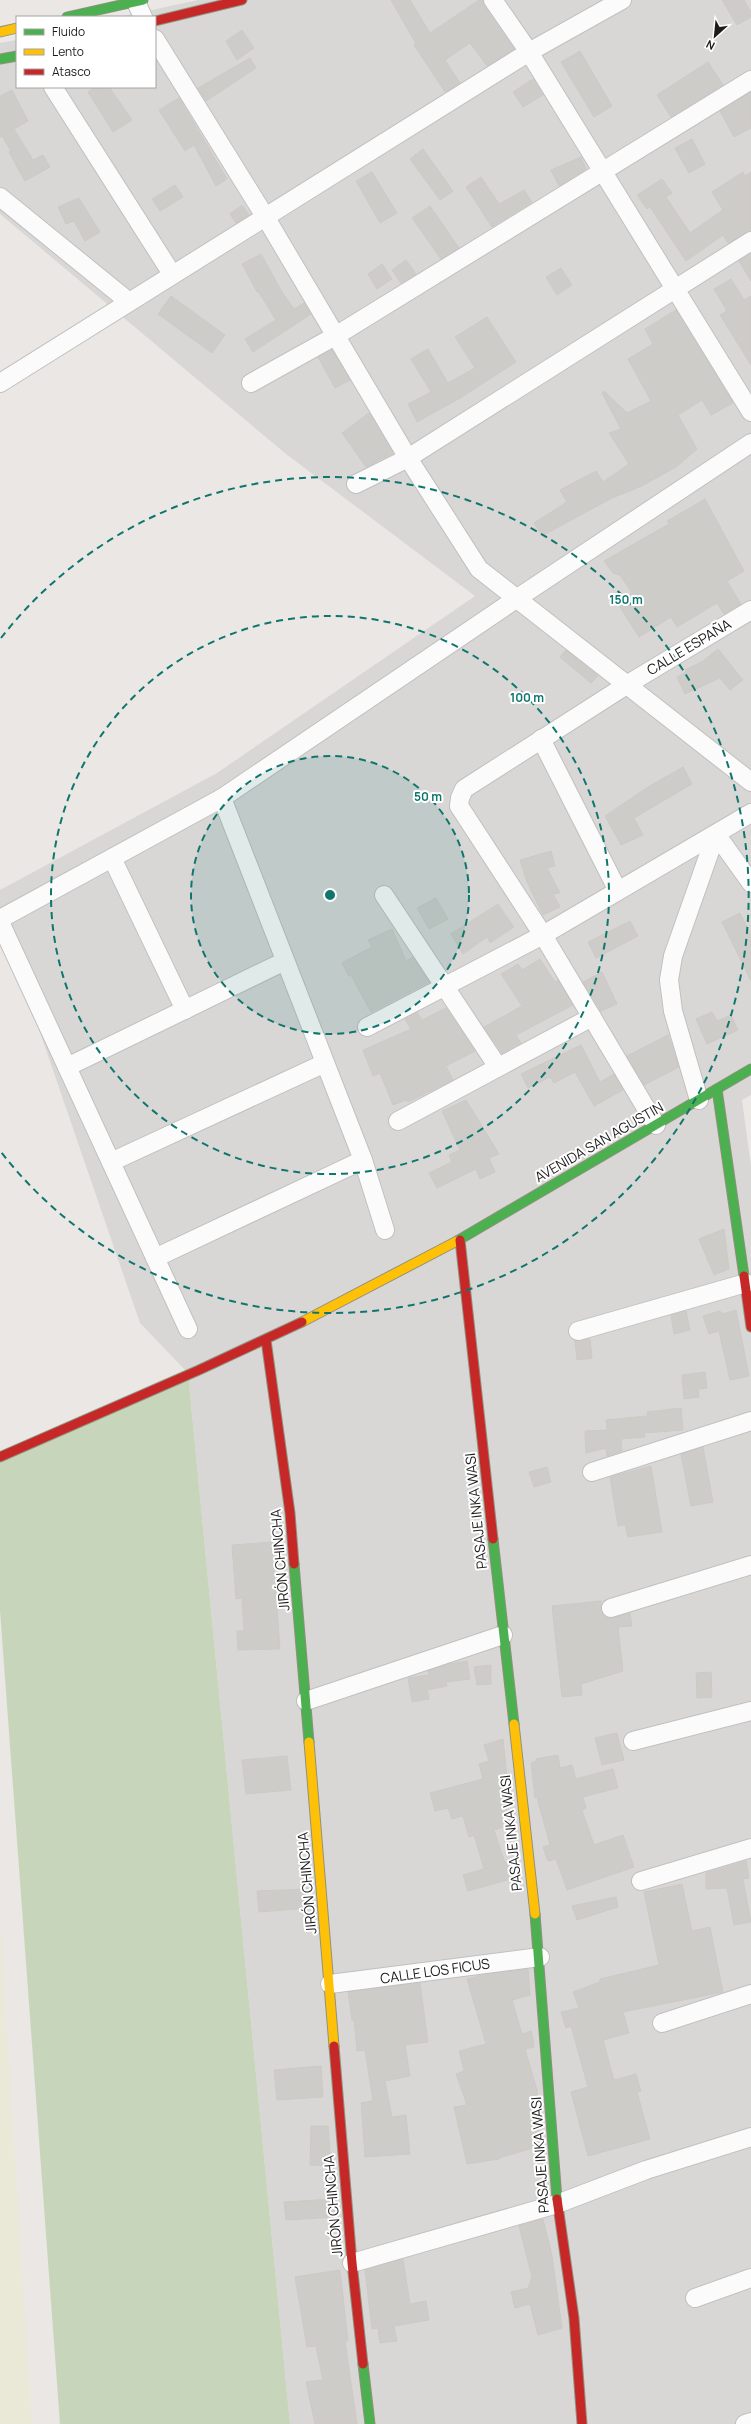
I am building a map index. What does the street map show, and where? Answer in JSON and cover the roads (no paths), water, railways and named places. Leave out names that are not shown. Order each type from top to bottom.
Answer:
[{"type":"street","points":[[156,21],[242,0]]},
{"type":"street","points":[[492,0],[529,52],[751,412]]},
{"type":"street","points":[[0,383],[128,301],[266,218],[529,52],[622,0]]},
{"type":"street","points":[[74,16],[141,6]]},
{"type":"street","points":[[0,32],[16,28]]},
{"type":"street","points":[[156,41],[337,335],[408,458],[479,569],[628,684],[751,782]]},
{"type":"street","points":[[0,60],[16,56]]},
{"type":"street","points":[[251,383],[337,335],[603,173],[751,80]]},
{"type":"street","points":[[54,88],[172,274]]},
{"type":"street","points":[[0,197],[128,301]]},
{"type":"street","points":[[356,484],[408,458],[751,241]]},
{"type":"street","points":[[188,1329],[0,920],[222,798],[516,599],[751,443]]},
{"type":"street","name":"CALLE ESPAÑA","points":[[656,1125],[544,935],[459,806],[460,798],[464,789],[628,684],[751,610]]},
{"type":"street","points":[[542,739],[618,891]]},
{"type":"street","points":[[222,798],[363,1160],[385,1230]]},
{"type":"street","points":[[367,1027],[446,988],[544,935],[751,813]]},
{"type":"street","points":[[716,834],[751,883]]},
{"type":"street","points":[[699,1100],[673,1011],[669,980],[673,956],[716,834]]},
{"type":"street","points":[[112,858],[185,1010]]},
{"type":"street","points":[[384,895],[498,1067]]},
{"type":"street","points":[[67,1067],[285,961]]},
{"type":"street","points":[[398,1121],[592,1017]]},
{"type":"street","points":[[111,1162],[325,1063]]},
{"type":"street","name":"AVENIDA SAN AGUSTIN","points":[[0,1457],[266,1340],[460,1240],[751,1069]]},
{"type":"street","points":[[717,1089],[746,1283],[751,1327]]},
{"type":"street","points":[[155,1258],[363,1160]]},
{"type":"street","name":"PASAJE INKA WASI","points":[[460,1240],[540,1956],[557,2204],[574,2318],[582,2424]]},
{"type":"street","points":[[578,1331],[746,1283]]},
{"type":"street","name":"JIRÓN CHINCHA","points":[[266,1340],[290,1513],[352,2263],[370,2424]]},
{"type":"street","points":[[592,1472],[751,1421]]},
{"type":"street","points":[[610,1608],[751,1565]]},
{"type":"street","points":[[306,1701],[503,1635]]},
{"type":"street","points":[[633,1741],[751,1711]]},
{"type":"street","points":[[641,1882],[751,1848]]},
{"type":"street","name":"CALLE LOS FICUS","points":[[330,1984],[540,1956]]},
{"type":"street","points":[[662,2023],[751,1994]]},
{"type":"street","points":[[352,2263],[557,2204],[646,2170],[751,2138]]},
{"type":"street","points":[[695,2298],[751,2278]]},
{"type":"street","points":[[744,2424],[751,2422]]}]
